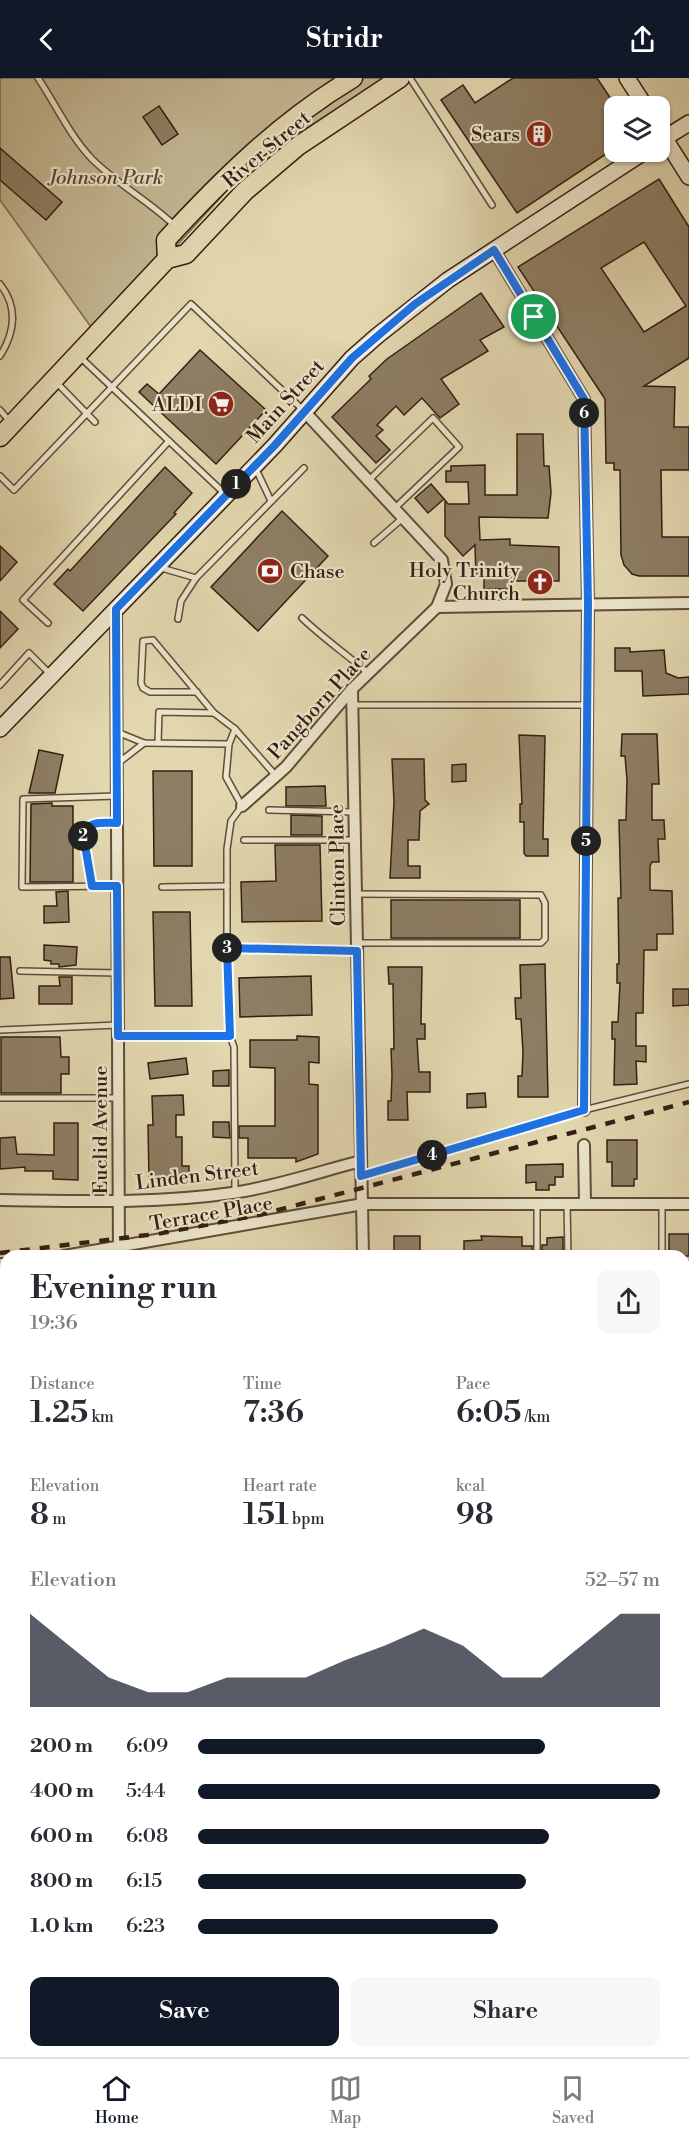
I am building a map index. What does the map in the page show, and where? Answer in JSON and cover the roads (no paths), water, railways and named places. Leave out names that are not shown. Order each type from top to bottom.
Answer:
[{"type":"main road","name":"River Street","points":[[167,258],[166,240],[242,161],[319,98],[353,78]]},
{"type":"main road","name":"River Street","points":[[4,424],[54,380],[167,258],[186,254],[245,191],[298,146],[400,78]]},
{"type":"main road","points":[[627,78],[639,96]]},
{"type":"main road","points":[[670,132],[689,123]]},
{"type":"main road","points":[[670,148],[689,177]]},
{"type":"main road","name":"Main Street","points":[[0,729],[255,465],[352,358],[448,280],[629,162]]},
{"type":"street","points":[[494,250],[584,399],[588,604],[584,1110]]},
{"type":"street","points":[[304,411],[442,560],[446,584],[437,607],[689,603]]},
{"type":"street","name":"Pangborn Place","points":[[242,806],[276,776],[352,689],[437,607]]},
{"type":"street","name":"Euclid Avenue","points":[[116,609],[119,1250]]},
{"type":"street","name":"Clinton Place","points":[[352,689],[363,1250]]},
{"type":"street","points":[[584,1145],[585,1203]]},
{"type":"street","name":"Linden Street","points":[[0,1200],[118,1202],[235,1193],[361,1161]]},
{"type":"street","points":[[363,1204],[689,1204]]},
{"type":"street","name":"Terrace Place","points":[[129,1250],[363,1204]]},
{"type":"lane","points":[[38,78],[68,128],[93,159],[177,228]]},
{"type":"lane","points":[[410,78],[492,205]]},
{"type":"lane","points":[[0,284],[8,294],[13,318],[9,339],[0,356]]},
{"type":"lane","points":[[0,476],[14,490],[191,304],[304,411]]},
{"type":"lane","points":[[77,355],[226,495]]},
{"type":"lane","points":[[54,380],[95,422]]},
{"type":"lane","points":[[369,480],[433,418],[459,447],[395,508]]},
{"type":"lane","points":[[48,623],[23,600],[170,441]]},
{"type":"lane","points":[[255,465],[271,501]]},
{"type":"lane","points":[[178,619],[181,601],[196,578],[304,468]]},
{"type":"lane","points":[[374,543],[404,517]]},
{"type":"lane","points":[[157,567],[196,578]]},
{"type":"lane","points":[[302,618],[330,645],[338,648],[368,673]]},
{"type":"lane","points":[[197,693],[150,692],[143,688],[141,682],[143,641],[153,640],[214,713],[235,729],[276,776]]},
{"type":"lane","points":[[0,685],[29,653],[52,676]]},
{"type":"lane","points":[[352,705],[588,705]]},
{"type":"lane","points":[[158,743],[159,712],[214,713]]},
{"type":"lane","points":[[235,729],[229,744],[226,777],[242,806],[231,821],[227,886],[230,1036],[234,1047],[235,1193]]},
{"type":"lane","points":[[117,732],[144,743],[229,744]]},
{"type":"lane","points":[[117,764],[144,743]]},
{"type":"lane","points":[[117,796],[22,799],[22,887],[117,886]]},
{"type":"lane","points":[[269,810],[354,812]]},
{"type":"lane","points":[[92,886],[83,833],[88,826],[96,823],[117,823]]},
{"type":"lane","points":[[244,840],[355,840]]},
{"type":"lane","points":[[162,887],[227,886]]},
{"type":"lane","points":[[227,948],[541,943],[545,939],[545,903],[540,895],[356,894]]},
{"type":"lane","points":[[20,971],[118,973]]},
{"type":"lane","points":[[0,1030],[118,1031],[230,1036]]},
{"type":"lane","points":[[361,1176],[584,1110],[689,1084]]},
{"type":"lane","points":[[0,1098],[118,1098]]},
{"type":"lane","points":[[537,1203],[537,1250]]},
{"type":"lane","points":[[567,1203],[568,1250]]},
{"type":"lane","points":[[662,1204],[662,1250]]},
{"type":"railway","points":[[25,1250],[156,1234],[259,1215],[689,1102]]},
{"type":"place","name":"Sears","points":[[539,134]]},
{"type":"place","name":"ALDI","points":[[221,404]]},
{"type":"place","name":"Chase","points":[[270,571]]},
{"type":"place","name":"Holy Trinity Church","points":[[540,582]]},
{"type":"park label","name":"Johnson Park","points":[[106,177]]}]
